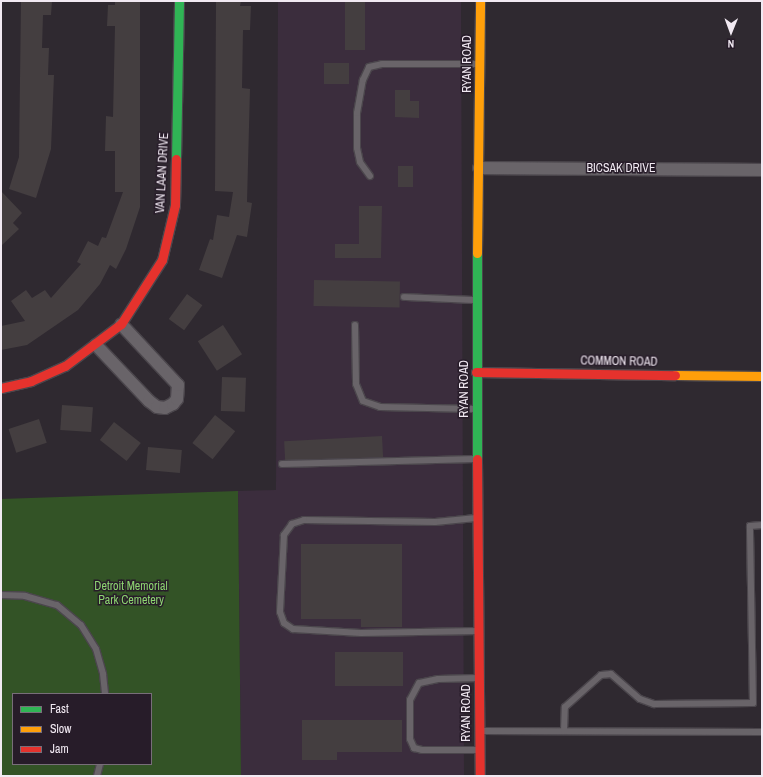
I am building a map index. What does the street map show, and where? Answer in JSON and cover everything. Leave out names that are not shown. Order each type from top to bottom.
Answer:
[{"type":"main road","name":"VAN LAAN DRIVE","points":[[1,388],[30,381],[65,366],[96,345],[121,324],[162,260],[175,205],[179,1]]},
{"type":"main road","name":"RYAN ROAD","points":[[480,1],[476,372],[480,776]]},
{"type":"main road","name":"COMMON ROAD","points":[[476,372],[762,376]]},
{"type":"street","name":"BICSAK DRIVE","points":[[479,168],[762,170]]},
{"type":"street","points":[[96,345],[149,401],[161,407],[173,404],[177,399],[178,385],[121,324]]},
{"type":"lane","points":[[370,176],[360,162],[357,148],[357,113],[363,80],[369,67],[382,64],[480,64]]},
{"type":"lane","points":[[404,297],[477,300]]},
{"type":"lane","points":[[355,325],[356,384],[363,402],[380,407],[476,409]]},
{"type":"lane","points":[[282,464],[477,459]]},
{"type":"lane","points":[[478,518],[435,522],[304,520],[292,524],[284,535],[280,612],[284,622],[293,629],[361,633],[479,631]]},
{"type":"lane","points":[[564,731],[565,707],[601,675],[611,674],[640,699],[654,704],[753,703],[750,526],[762,525]]},
{"type":"lane","points":[[1,595],[25,596],[57,605],[81,625],[96,649],[103,674],[105,693]]},
{"type":"lane","points":[[479,678],[438,679],[419,684],[413,691],[410,708],[410,739],[414,748],[480,750]]},
{"type":"lane","points":[[480,731],[762,732]]},
{"type":"lane","points":[[97,776],[100,765]]},
{"type":"shaded area","points":[[278,1],[461,1],[464,776],[241,776],[238,491],[276,490]]},
{"type":"green space","name":"Detroit Memorial Park Cemetery","points":[[238,491],[241,776],[1,776],[1,499]]},
{"type":"building","points":[[21,1],[52,1],[51,15],[43,15],[42,48],[49,48],[48,75],[54,75],[51,149],[36,198],[9,189],[19,157]]},
{"type":"building","points":[[115,1],[140,1],[140,207],[126,249],[116,269],[110,265],[100,284],[78,310],[27,345],[1,350],[1,326],[25,321],[11,301],[26,290],[32,298],[45,290],[51,298],[81,264],[77,262],[88,241],[98,246],[102,237],[106,238],[123,192],[115,192],[115,151],[105,151],[106,116],[113,117],[115,26],[107,26],[108,5],[115,5]]},
{"type":"building","points":[[216,1],[241,1],[240,6],[251,6],[250,30],[243,30],[242,88],[250,89],[247,202],[252,203],[247,237],[237,235],[222,278],[199,270],[210,239],[213,240],[217,215],[229,217],[233,192],[215,191]]},
{"type":"building","points":[[345,1],[365,1],[365,50],[345,50]]},
{"type":"building","points":[[324,63],[349,63],[349,84],[324,84]]},
{"type":"building","points":[[395,90],[410,90],[410,101],[419,101],[419,118],[395,117]]},
{"type":"building","points":[[398,166],[413,166],[413,187],[398,187]]},
{"type":"building","points":[[1,191],[22,213],[13,223],[19,229],[1,246]]},
{"type":"building","points":[[359,206],[382,206],[381,258],[335,258],[335,244],[359,244]]},
{"type":"building","points":[[314,280],[400,282],[400,307],[314,306]]},
{"type":"building","points":[[187,294],[202,305],[184,330],[169,319]]},
{"type":"building","points":[[223,325],[242,354],[217,371],[198,341]]},
{"type":"building","points":[[222,377],[246,378],[245,412],[221,411]]},
{"type":"building","points":[[62,405],[93,407],[91,432],[60,430]]},
{"type":"building","points":[[215,415],[235,431],[213,459],[192,443]]},
{"type":"building","points":[[39,419],[47,443],[16,453],[9,429]]},
{"type":"building","points":[[114,422],[141,443],[127,461],[100,440]]},
{"type":"building","points":[[382,436],[383,457],[285,462],[284,441]]},
{"type":"building","points":[[148,447],[182,450],[180,473],[146,470]]},
{"type":"building","points":[[301,544],[402,544],[402,627],[361,627],[361,619],[301,619]]},
{"type":"building","points":[[335,652],[403,652],[403,686],[335,686]]},
{"type":"building","points":[[302,720],[402,720],[402,752],[337,752],[337,760],[302,760]]},
{"type":"traffic: fast","points":[[176,159],[179,1]]},
{"type":"traffic: fast","points":[[477,253],[477,459]]},
{"type":"traffic: slow","points":[[477,253],[480,1]]},
{"type":"traffic: slow","points":[[675,375],[762,376]]},
{"type":"traffic: jam","points":[[1,388],[31,381],[65,366],[121,324],[162,260],[175,205],[176,159]]},
{"type":"traffic: jam","points":[[476,372],[675,375]]},
{"type":"traffic: jam","points":[[477,459],[480,776]]}]
